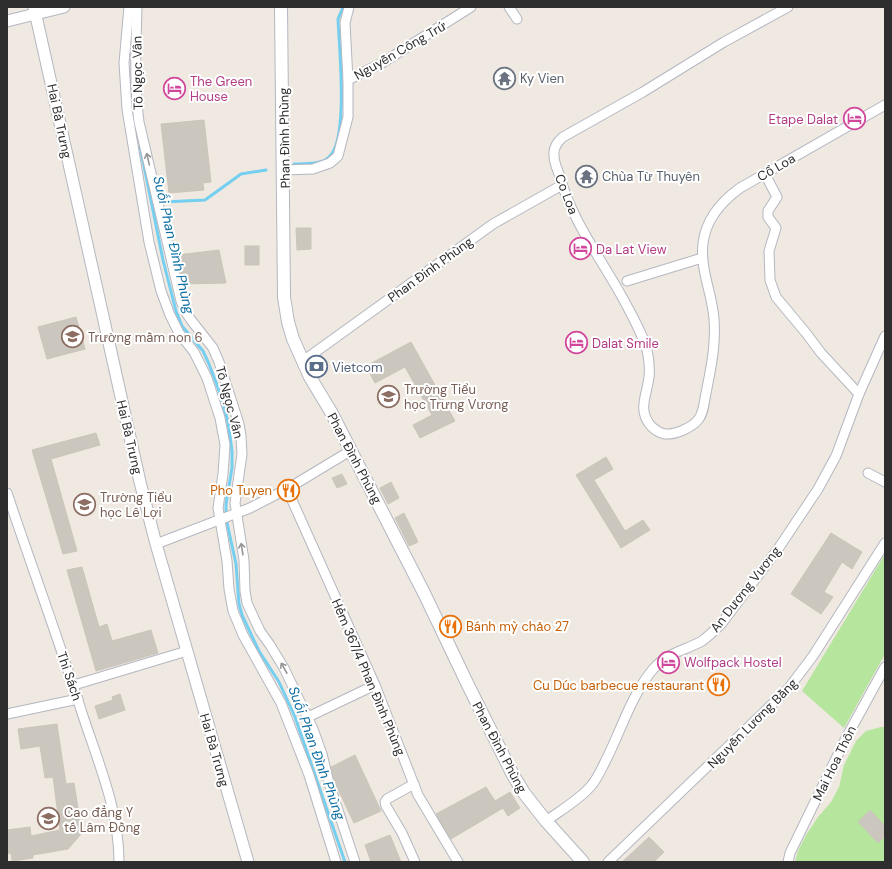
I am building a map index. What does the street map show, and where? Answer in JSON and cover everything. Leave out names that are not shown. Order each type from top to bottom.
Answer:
[{"type":"main road","name":"Phan Đình Phùng","points":[[281,7],[284,170],[284,297],[288,322],[293,339],[310,377],[331,412],[350,451],[371,488],[513,774],[524,793],[546,821],[583,862]]},
{"type":"street","points":[[7,21],[35,10],[64,7]]},
{"type":"street","name":"Tô Ngọc Vân","points":[[129,7],[124,63],[127,109],[149,242],[161,291],[170,315],[179,333],[194,352],[204,371],[220,418],[225,445],[223,474],[218,508],[227,561],[229,589],[233,611],[243,635],[282,703],[309,775],[336,862]]},
{"type":"street","name":"Tô Ngọc Vân","points":[[137,7],[135,68],[136,98],[139,122],[181,301],[191,320],[214,348],[220,362],[239,424],[242,454],[235,499],[236,514],[244,560],[247,603],[260,631],[284,668],[308,717],[322,754],[329,784],[355,862]]},
{"type":"street","name":"Nguyễn Công Trứ","points":[[284,170],[313,169],[330,163],[338,156],[348,117],[345,23],[349,7]]},
{"type":"street","name":"Nguyễn Công Trứ","points":[[348,80],[382,63],[471,7]]},
{"type":"street","points":[[509,7],[517,19]]},
{"type":"street","name":"Co Loa","points":[[702,258],[705,280],[713,307],[714,354],[712,371],[704,407],[699,419],[692,426],[664,434],[653,429],[645,420],[643,407],[649,374],[648,354],[627,306],[580,227],[562,185],[554,156],[556,147],[563,137],[643,92],[724,42],[788,7]]},
{"type":"street","name":"Hai Bà Trưng","points":[[35,10],[140,482],[156,544],[248,862]]},
{"type":"street","name":"Cổ Loa","points":[[702,258],[706,228],[711,218],[727,198],[740,188],[885,105]]},
{"type":"street","points":[[765,174],[777,197],[768,211],[768,217],[776,228],[768,251],[770,280],[776,297],[821,353],[859,394]]},
{"type":"street","name":"Phan Đinh Phùng","points":[[303,361],[493,224],[562,185]]},
{"type":"street","points":[[627,281],[702,258]]},
{"type":"street","name":"An Dương Vương","points":[[546,821],[584,794],[592,785],[609,754],[627,712],[646,678],[656,666],[668,656],[702,641],[713,632],[722,623],[778,549],[818,489],[836,456],[859,394],[885,336]]},
{"type":"street","points":[[156,544],[250,508],[287,489],[350,451]]},
{"type":"street","points":[[868,473],[885,482]]},
{"type":"street","name":"Hẻm 367/4 Phan Đình Phùng","points":[[287,489],[375,685],[418,795],[458,862]]},
{"type":"street","name":"Thi Sách","points":[[7,493],[74,685],[112,803],[118,835],[119,862]]},
{"type":"street","name":"Nguyễn Lương Bằng","points":[[608,862],[788,689],[813,656],[885,543]]},
{"type":"street","points":[[74,685],[187,651]]},
{"type":"street","name":"Mai Hoa Thôn","points":[[788,862],[790,853],[846,738],[885,667]]},
{"type":"street","points":[[308,717],[375,685]]},
{"type":"street","points":[[7,714],[78,699]]},
{"type":"street","points":[[414,784],[387,799],[385,802],[416,862]]},
{"type":"green space","points":[[885,554],[885,654],[844,728],[802,691]]},
{"type":"green space","points":[[885,727],[885,862],[795,862],[798,851],[806,835],[818,817],[831,802],[839,787],[844,765],[856,741],[866,731]]},
{"type":"building","points":[[204,120],[211,182],[203,183],[204,190],[169,193],[161,124]]},
{"type":"building","points":[[296,228],[311,228],[311,249],[297,250]]},
{"type":"building","points":[[245,246],[259,246],[259,265],[245,265]]},
{"type":"building","points":[[219,250],[226,283],[183,284],[177,255]]},
{"type":"building","points":[[76,317],[85,349],[47,359],[38,327]]},
{"type":"building","points":[[411,342],[455,421],[420,438],[413,425],[432,415],[405,367],[375,383],[366,366]]},
{"type":"building","points":[[96,433],[100,445],[51,459],[77,551],[63,554],[32,450]]},
{"type":"building","points":[[606,457],[613,469],[594,480],[625,531],[643,520],[650,530],[621,548],[576,475]]},
{"type":"building","points":[[342,474],[347,484],[337,488],[332,478]]},
{"type":"building","points":[[391,482],[399,498],[388,504],[380,488]]},
{"type":"building","points":[[404,513],[418,542],[409,546],[395,518]]},
{"type":"building","points":[[831,533],[862,552],[852,569],[842,562],[824,592],[833,597],[821,614],[791,594]]},
{"type":"building","points":[[82,567],[99,627],[107,624],[112,641],[151,630],[158,653],[96,671],[67,570]]},
{"type":"building","points":[[120,694],[125,710],[99,719],[95,706],[113,700],[112,697]]},
{"type":"building","points":[[57,724],[66,784],[74,783],[82,833],[68,849],[33,855],[33,858],[12,861],[11,853],[7,854],[7,830],[30,827],[31,836],[60,830],[53,777],[45,778],[40,746],[21,749],[18,729]]},
{"type":"building","points":[[355,755],[381,811],[354,823],[335,783],[331,767]]},
{"type":"building","points":[[486,787],[495,801],[510,792],[520,808],[508,816],[503,808],[451,839],[436,814]]},
{"type":"building","points":[[870,810],[885,826],[885,836],[878,843],[858,822]]},
{"type":"building","points":[[390,835],[401,862],[371,862],[365,845]]},
{"type":"building","points":[[649,837],[664,852],[654,862],[622,862]]},
{"type":"waterway","points":[[294,164],[313,163],[326,160],[335,147],[339,132],[341,113],[341,70],[338,19],[343,7]]},
{"type":"waterway","name":"Suối Phan Đình Phùng","points":[[140,146],[163,260],[176,311],[182,326],[203,351],[220,393],[228,422],[232,451],[232,468],[226,504],[226,518],[236,564],[239,604],[242,615],[259,651],[279,682],[295,717],[345,862]]},
{"type":"waterway","points":[[164,202],[205,200],[241,174],[266,170]]},
{"type":"place","name":"Ky Vien","points":[[505,78]]},
{"type":"place","name":"The Green House","points":[[175,88]]},
{"type":"place","name":"Etape Dalat","points":[[854,119]]},
{"type":"place","name":"Chùa Từ Thuyên","points":[[587,176]]},
{"type":"place","name":"Da Lat View","points":[[581,249]]},
{"type":"place","name":"Trường mầm non 6","points":[[72,337]]},
{"type":"place","name":"Dalat Smile","points":[[576,343]]},
{"type":"place","name":"Vietcom","points":[[317,367]]},
{"type":"place","name":"Trường Tiểu học Trưng Vương","points":[[389,396]]},
{"type":"place","name":"Pho Tuyen","points":[[288,490]]},
{"type":"place","name":"Trường Tiểu học Lê Lợi","points":[[84,504]]},
{"type":"place","name":"Bánh mỳ chảo 27","points":[[451,626]]},
{"type":"place","name":"Wolfpack Hostel","points":[[669,662]]},
{"type":"place","name":"Cu Dúc barbecue restaurant","points":[[719,685]]},
{"type":"place","name":"Cao đẳng Y tế Lâm Đồng","points":[[48,819]]}]
